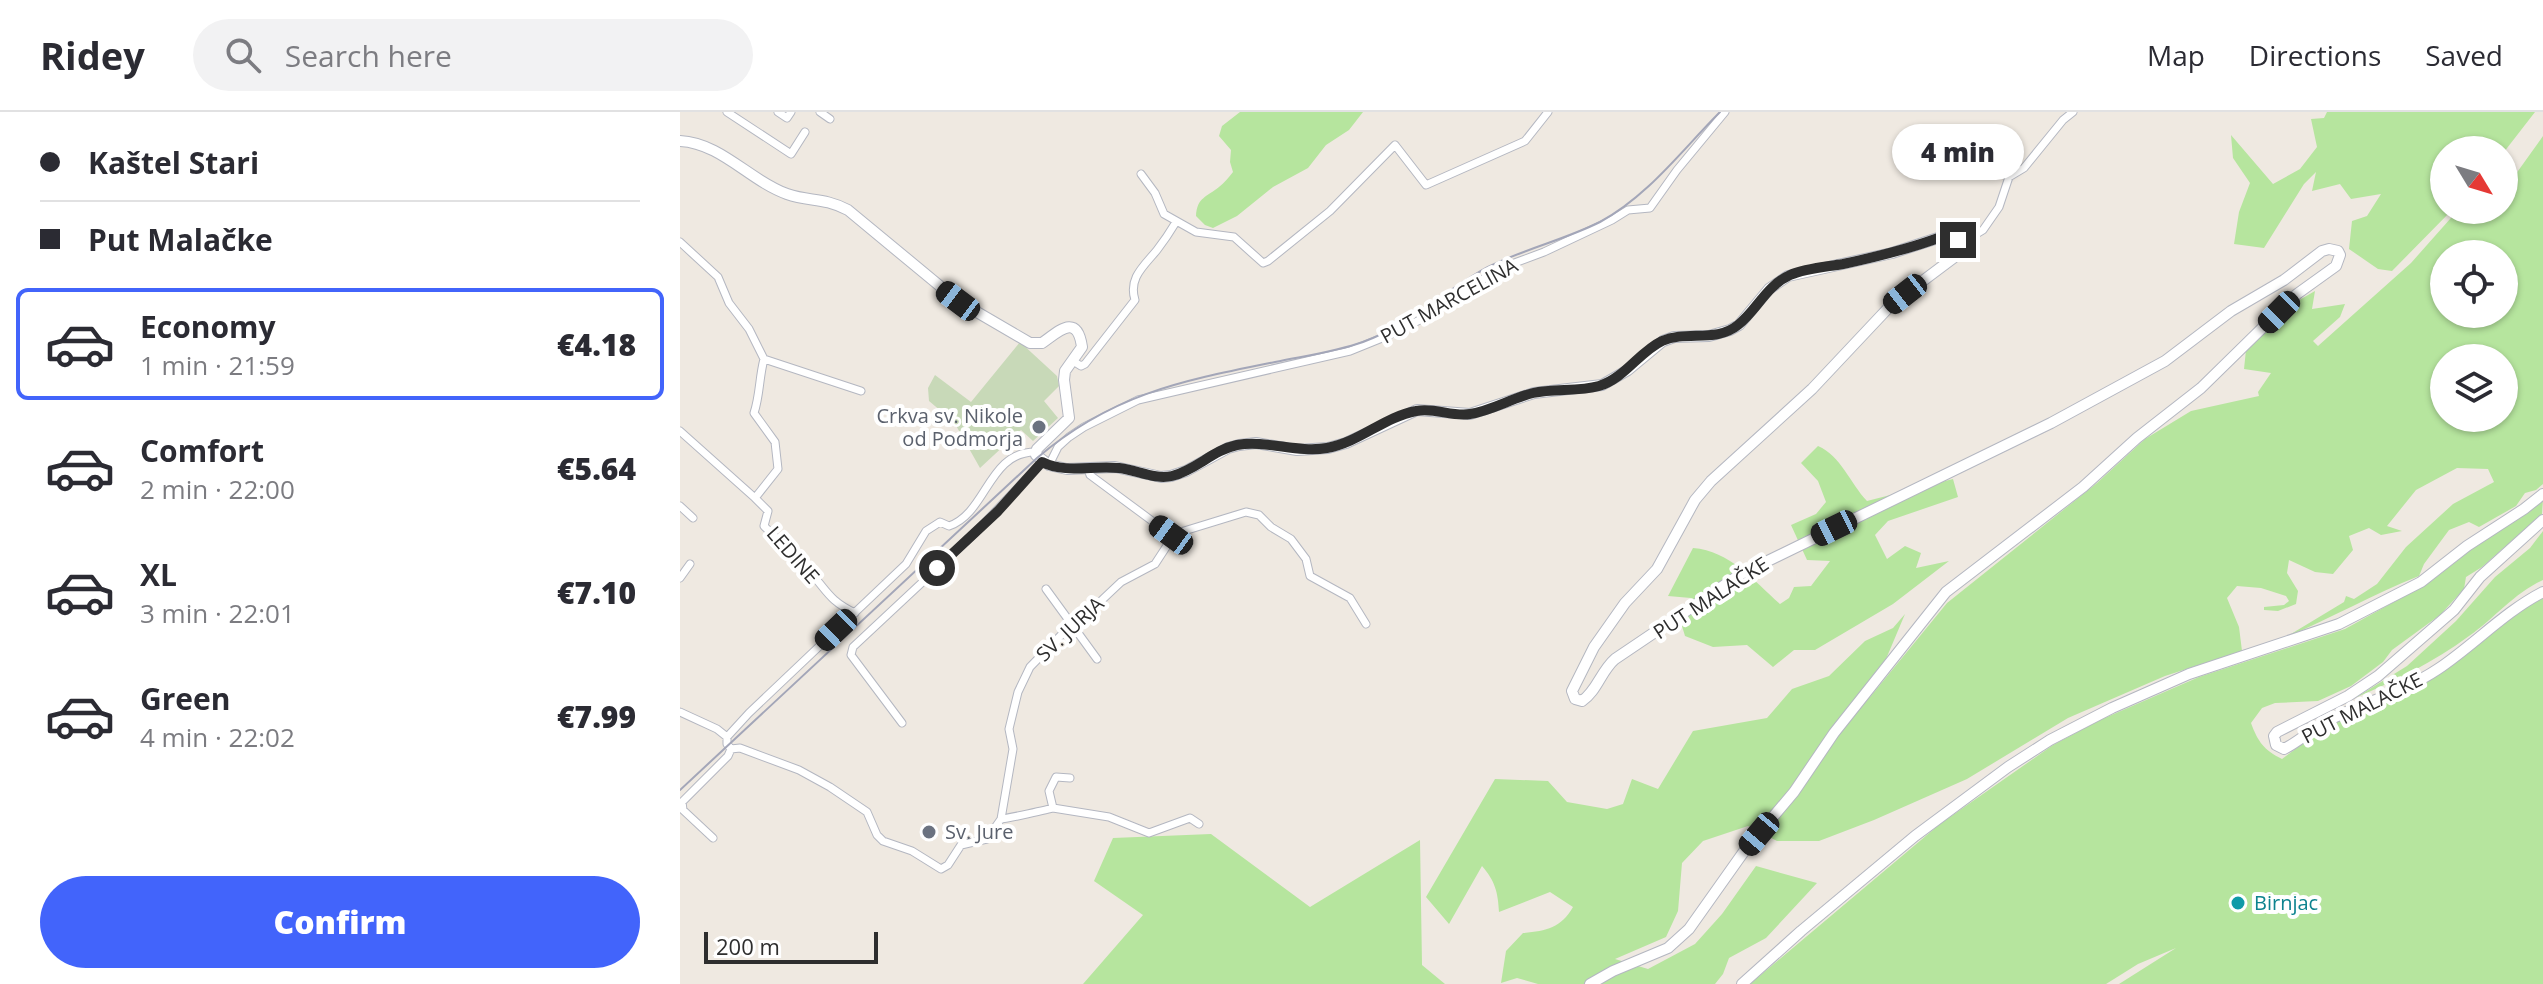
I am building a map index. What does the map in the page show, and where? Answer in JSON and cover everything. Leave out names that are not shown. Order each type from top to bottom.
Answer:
[{"type":"main road","points":[[680,141],[694,142],[713,151],[788,194],[831,201],[848,210],[958,301],[1030,343],[1042,343],[1065,327],[1073,329],[1078,333],[1082,347],[1065,371],[1069,418],[1042,460],[1088,469],[1115,467],[1161,477],[1186,471],[1239,445],[1256,443],[1297,450],[1328,448],[1346,443],[1417,410],[1470,414],[1534,393],[1602,385],[1628,370],[1663,341],[1674,337],[1709,336],[1739,325],[1769,289],[1797,273],[1892,253],[1950,235],[1960,244]]},
{"type":"main road","name":"PUT MALAČKE","points":[[1590,984],[1613,971],[1656,955],[1679,940],[1745,850],[1794,792],[1834,733],[1946,592],[2083,487],[2137,438],[2201,388],[2297,294],[2336,266],[2340,255],[2334,249],[2322,251],[2284,280],[2231,311],[2165,361],[2051,423],[1741,574],[1615,659],[1602,672],[1589,695],[1582,701],[1575,699],[1573,685],[1594,647],[1625,603],[1657,569],[1695,500],[1711,481],[1812,389],[1892,304],[1956,256],[1960,244]]},
{"type":"main road","points":[[1742,984],[1915,836],[1998,774],[2050,740],[2189,674],[2339,624],[2421,582],[2543,494]]},
{"type":"main road","name":"PUT MALAČKE","points":[[2543,520],[2488,569],[2454,610],[2378,676],[2348,696],[2277,732],[2274,736],[2276,745],[2284,749],[2333,718],[2435,671],[2474,644],[2515,609],[2543,592]]},
{"type":"street","points":[[727,112],[791,154],[805,132]]},
{"type":"street","points":[[778,112],[787,118],[791,112]]},
{"type":"street","points":[[820,112],[830,119]]},
{"type":"street","points":[[1141,174],[1155,193],[1164,214],[1196,232],[1234,237],[1263,263],[1330,211],[1395,145],[1426,185],[1525,141],[1548,112]]},
{"type":"street","name":"PUT MARCELINA","points":[[902,723],[851,655],[853,647],[975,533],[1042,460],[1069,437],[1138,400],[1369,344],[1436,312],[1501,268],[1558,246],[1628,210],[1650,208],[1725,112]]},
{"type":"street","points":[[1960,244],[1983,230],[1999,207],[2009,177],[2024,168],[2073,112]]},
{"type":"street","points":[[1073,361],[1079,366],[1085,364],[1135,300],[1132,289],[1141,267],[1176,222]]},
{"type":"street","points":[[680,242],[718,277],[729,303],[749,329],[764,359],[754,413],[775,442],[778,469],[755,498],[680,431]]},
{"type":"street","points":[[764,359],[861,391]]},
{"type":"street","points":[[1042,460],[1021,454],[1002,466],[973,508],[957,523],[949,526],[940,522],[931,526],[906,564],[749,713],[727,737],[727,744],[731,749],[744,750],[809,775],[867,812],[883,841],[912,851],[941,869],[948,865],[961,845],[987,839],[1001,819],[1036,811],[1045,813],[1053,808],[1109,817],[1149,833],[1190,818],[1199,824]]},
{"type":"street","points":[[1088,469],[1090,475],[1171,535],[1246,512],[1259,515],[1291,539],[1306,559],[1310,576],[1350,598],[1366,624]]},
{"type":"street","name":"LEDINE","points":[[755,498],[768,511],[764,526],[812,574],[825,592],[855,613]]},
{"type":"street","points":[[680,506],[693,518]]},
{"type":"street","name":"SV. JURJA","points":[[1001,819],[1013,749],[1009,729],[1018,692],[1030,667],[1071,625],[1121,582],[1155,564],[1171,535]]},
{"type":"street","points":[[680,578],[690,564]]},
{"type":"street","points":[[1046,589],[1097,659]]},
{"type":"street","points":[[680,712],[727,737]]},
{"type":"street","points":[[713,838],[683,810],[682,802],[728,756],[731,749]]},
{"type":"street","points":[[1053,808],[1049,791],[1056,777],[1070,778]]},
{"type":"green space","points":[[1240,112],[1363,112],[1349,130],[1326,145],[1308,168],[1273,187],[1237,216],[1213,228],[1196,216],[1198,205],[1233,172],[1231,150],[1219,136],[1222,126]]},
{"type":"green space","points":[[2327,112],[2535,112],[2516,136],[2430,136],[2430,224],[2438,224],[2392,271],[2378,269],[2349,249],[2352,221],[2367,216],[2381,194],[2351,199],[2340,184],[2312,191],[2316,172],[2304,184],[2264,248],[2234,244],[2239,212],[2250,183],[2233,158],[2231,135],[2273,184],[2300,169],[2317,147],[2311,119],[2324,118]]},
{"type":"green space","points":[[2543,136],[2543,484],[2525,493],[2516,506],[2479,527],[2469,522],[2449,530],[2419,576],[2286,637],[2344,602],[2346,596],[2354,599],[2377,584],[2406,547],[2453,504],[2494,482],[2488,469],[2457,468],[2416,490],[2387,526],[2402,531],[2381,535],[2369,528],[2349,536],[2353,550],[2333,574],[2315,572],[2289,560],[2287,573],[2298,591],[2296,604],[2278,611],[2264,610],[2264,607],[2284,605],[2289,601],[2286,596],[2261,588],[2237,586],[2227,598],[2239,627],[2242,651],[2165,676],[2068,718],[1967,779],[1819,841],[1777,841],[1748,826],[1703,841],[1682,863],[1678,911],[1666,937],[1615,959],[1648,969],[1695,944],[1722,914],[1756,866],[1817,883],[1766,938],[1729,958],[1715,984],[1538,984],[1517,978],[1501,983],[1506,951],[1523,933],[1552,927],[1563,920],[1573,907],[1550,892],[1499,912],[1495,887],[1482,866],[1449,924],[1426,897],[1495,779],[1548,781],[1567,802],[1607,809],[1623,804],[1632,779],[1658,789],[1693,731],[1767,718],[1792,689],[1829,676],[1865,641],[1893,628],[1905,614],[1870,697],[1947,603],[2097,483],[2145,439],[2191,411],[2259,396],[2258,392],[2271,373],[2244,369],[2246,350],[2301,299],[2315,291],[2312,309],[2345,304],[2340,317],[2313,341],[2318,346],[2411,263],[2430,242],[2430,328],[2518,328],[2518,240],[2431,240],[2446,224],[2518,224],[2518,171]]},
{"type":"green space","points":[[1020,342],[1057,376],[1059,386],[1044,401],[1058,418],[1033,441],[1021,430],[980,468],[954,422],[929,401],[928,388],[935,375],[971,402]]},
{"type":"green space","points":[[1818,446],[1833,456],[1867,501],[1953,479],[1958,497],[1888,521],[1875,535],[1887,559],[1905,546],[1921,553],[1916,568],[1949,561],[1893,604],[1815,650],[1794,650],[1773,667],[1747,645],[1713,647],[1685,636],[1678,613],[1691,598],[1668,596],[1693,548],[1706,550],[1730,561],[1780,604],[1789,598],[1794,587],[1811,586],[1830,561],[1807,560],[1791,525],[1816,514],[1826,502],[1818,481],[1801,463]]},
{"type":"green space","points":[[2543,499],[2542,514],[2482,567],[2466,577],[2464,589],[2440,615],[2392,650],[2383,662],[2351,686],[2318,701],[2275,703],[2262,708],[2251,723],[2262,745],[2282,759],[2331,723],[2458,660],[2543,596],[2543,984],[2119,984],[2176,948],[2138,964],[2106,984],[1750,984],[1940,824],[2053,745],[2100,720],[2199,677],[2345,629],[2430,582]]},
{"type":"green space","points":[[2543,531],[2543,580],[2442,654],[2355,698],[2407,666],[2456,621],[2495,577],[2530,548]]},
{"type":"green space","points":[[1211,834],[1310,907],[1420,840],[1422,965],[1445,984],[1083,984],[1143,915],[1094,881],[1113,838]]},
{"type":"railway","points":[[680,790],[1037,458],[1065,436],[1120,405],[1149,393],[1209,376],[1342,348],[1380,335],[1488,267],[1600,222],[1618,211],[1664,172],[1720,112]]},
{"type":"place","name":"Crkva sv. Nikole od Podmorja","points":[[1039,427]]},
{"type":"place","name":"Sv. Jure","points":[[929,832]]},
{"type":"place","name":"Birnjac","points":[[2238,903]]},
{"type":"route","points":[[937,568],[998,511],[1042,462],[1067,469],[1115,467],[1161,477],[1171,476],[1239,445],[1256,443],[1297,450],[1328,448],[1364,436],[1401,415],[1417,410],[1470,414],[1534,393],[1602,385],[1628,370],[1663,341],[1674,337],[1719,334],[1739,325],[1769,289],[1788,276],[1892,253],[1950,235],[1958,240]]}]
